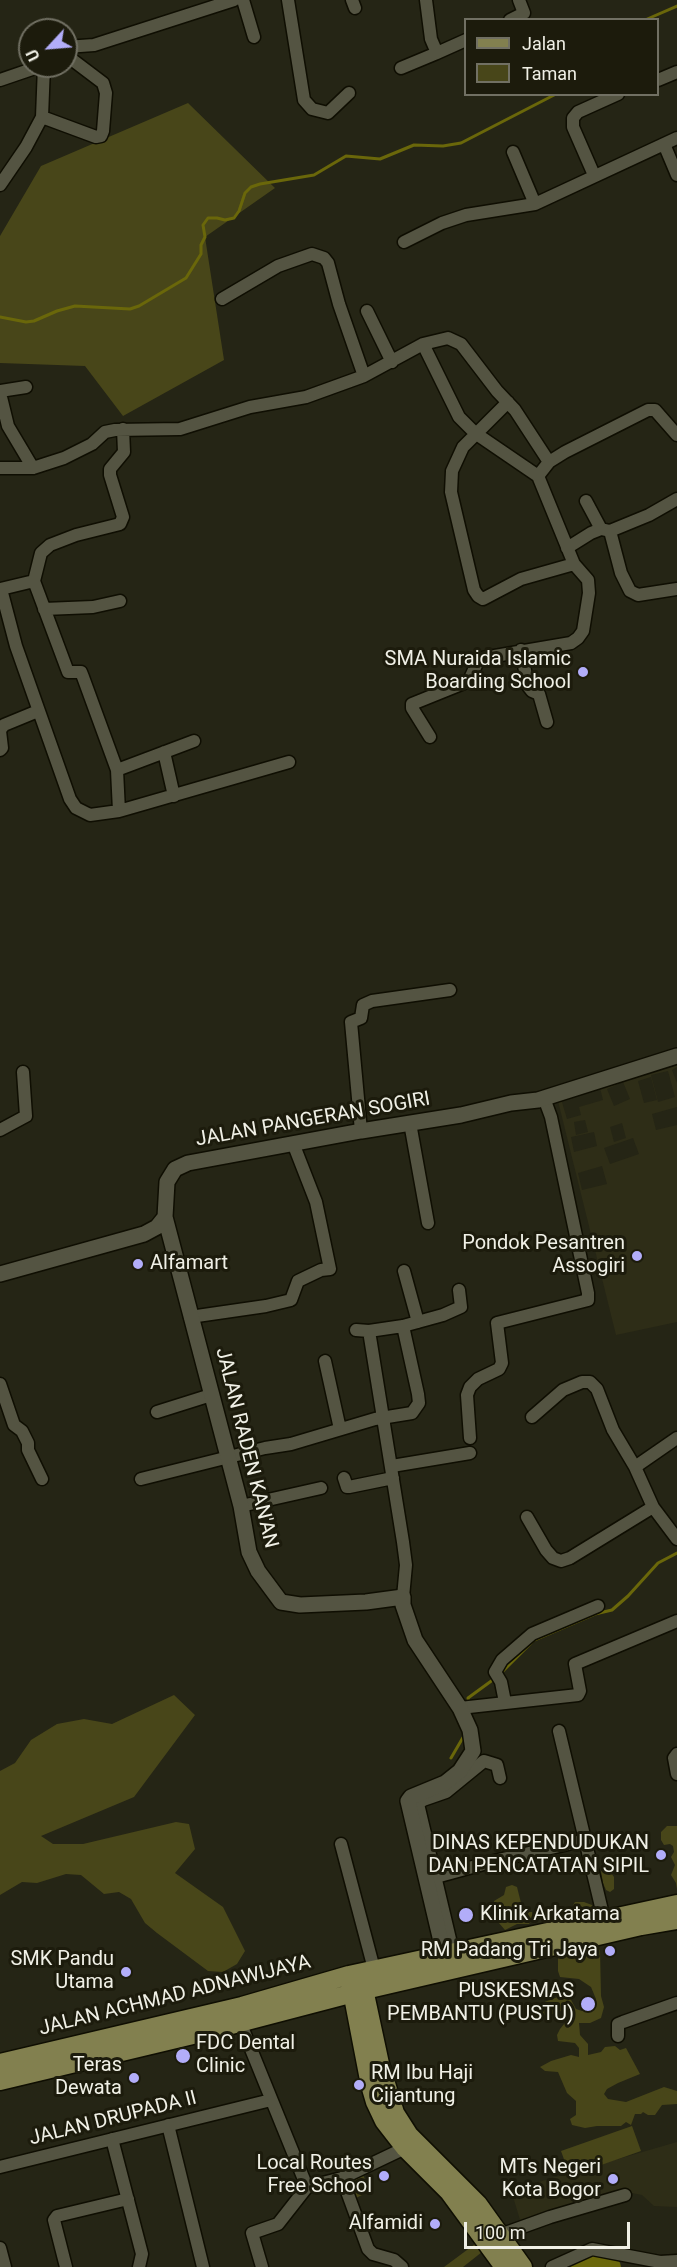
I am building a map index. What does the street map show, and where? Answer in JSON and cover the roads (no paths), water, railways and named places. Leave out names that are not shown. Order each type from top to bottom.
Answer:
[{"type":"main road","points":[[360,1980],[448,1953],[677,1904]]},
{"type":"main road","points":[[360,1980],[677,1920]]},
{"type":"main road","points":[[360,1980],[387,2091],[395,2113],[409,2135],[471,2197],[523,2267]]},
{"type":"main road","points":[[360,1980],[375,2102],[384,2121],[405,2148],[449,2192],[504,2267]]},
{"type":"main road","name":"JALAN ACHMAD ADNAWIJAYA","points":[[13,2066],[240,2022],[360,1980]]},
{"type":"main road","name":"JALAN ACHMAD ADNAWIJAYA","points":[[0,2081],[13,2066],[242,2006],[360,1980]]},
{"type":"street","points":[[78,46],[94,45],[234,0]]},
{"type":"street","points":[[243,0],[254,37]]},
{"type":"street","points":[[288,0],[304,100],[312,109],[328,113],[349,93]]},
{"type":"street","points":[[426,0],[431,39],[437,53]]},
{"type":"street","points":[[514,18],[524,13],[519,0]]},
{"type":"street","points":[[401,68],[464,40]]},
{"type":"street","points":[[42,117],[96,137],[104,131],[106,93],[103,83],[78,64]]},
{"type":"street","points":[[659,79],[677,72]]},
{"type":"street","points":[[0,80],[18,74]]},
{"type":"street","points":[[0,185],[26,147],[42,117],[43,78]]},
{"type":"street","points":[[594,176],[573,127],[573,118],[578,112],[614,96]]},
{"type":"street","points":[[404,243],[466,215],[535,204],[677,138]]},
{"type":"street","points":[[664,144],[677,175]]},
{"type":"street","points":[[513,152],[535,204]]},
{"type":"street","points":[[222,299],[278,266],[312,254],[324,258],[328,263],[339,304],[364,376]]},
{"type":"street","points":[[368,311],[392,362]]},
{"type":"street","points":[[0,468],[33,468],[78,452],[92,444],[105,432],[123,429],[180,429],[250,407],[306,397],[364,376],[423,344],[448,338],[462,344],[508,402],[549,462]]},
{"type":"street","points":[[423,344],[459,417],[475,433],[538,476],[574,564],[588,580],[587,613],[583,631],[578,638],[566,645],[521,650],[483,658],[477,663],[469,681],[422,698],[412,704],[412,708],[430,737]]},
{"type":"street","points":[[26,387],[0,392],[8,426],[33,468]]},
{"type":"street","points":[[508,402],[463,447],[452,471],[451,492],[474,590],[483,599],[520,579],[574,564]]},
{"type":"street","points":[[538,476],[549,462],[565,452],[648,411],[655,410],[677,435]]},
{"type":"street","points":[[119,811],[117,770],[83,677],[81,672],[68,672],[34,581],[41,553],[50,545],[76,535],[120,524],[123,517],[110,469],[124,452],[123,429]]},
{"type":"street","points":[[567,548],[591,533],[649,515],[677,499]]},
{"type":"street","points":[[586,501],[606,530],[630,591],[638,595],[677,589]]},
{"type":"street","points":[[34,581],[1,589],[13,635],[38,711],[66,790],[76,808],[90,815],[119,811],[290,762]]},
{"type":"street","points":[[44,609],[93,608],[120,601]]},
{"type":"street","points":[[521,650],[528,686],[539,694],[547,722]]},
{"type":"street","points":[[0,750],[2,748],[0,730],[4,725],[38,711]]},
{"type":"street","points":[[117,770],[194,741]]},
{"type":"street","points":[[164,752],[174,796]]},
{"type":"street","points":[[361,1131],[351,1022],[361,1018],[363,1005],[372,1001],[450,990]]},
{"type":"street","name":"JALAN PANGERAN SOGIRI","points":[[165,1218],[167,1182],[175,1169],[201,1160],[544,1098],[677,1056]]},
{"type":"street","points":[[0,1130],[26,1116],[22,1072]]},
{"type":"street","points":[[470,1438],[467,1395],[470,1387],[477,1379],[499,1369],[502,1363],[497,1323],[588,1300],[551,1117],[544,1098]]},
{"type":"street","points":[[410,1123],[428,1223]]},
{"type":"street","points":[[190,1317],[291,1300],[298,1281],[321,1270],[330,1269],[316,1202],[300,1156],[293,1143]]},
{"type":"street","points":[[0,1274],[144,1234],[157,1227],[165,1218]]},
{"type":"street","name":"JALAN RADEN KAN'AN","points":[[165,1218],[241,1506],[249,1552],[258,1571],[280,1602],[300,1605],[403,1598]]},
{"type":"street","points":[[404,1271],[418,1322]]},
{"type":"street","points":[[356,1330],[369,1331],[404,1326],[461,1308],[459,1290]]},
{"type":"street","points":[[141,1479],[265,1448],[291,1444],[375,1419],[412,1413],[419,1403],[404,1326]]},
{"type":"street","points":[[369,1331],[405,1564],[403,1605],[415,1640],[465,1717],[473,1751],[460,1771],[445,1783],[411,1797],[408,1801],[448,1953]]},
{"type":"street","points":[[325,1361],[340,1429]]},
{"type":"street","points":[[532,1417],[563,1390],[582,1382],[590,1382],[597,1389],[613,1430],[635,1467],[653,1507],[677,1539]]},
{"type":"street","points":[[0,1384],[14,1425],[22,1431],[42,1479]]},
{"type":"street","points":[[157,1412],[212,1395]]},
{"type":"street","points":[[635,1467],[677,1438]]},
{"type":"street","points":[[344,1478],[347,1487],[350,1487],[392,1472],[470,1453]]},
{"type":"street","points":[[241,1506],[321,1488]]},
{"type":"street","points":[[526,1517],[546,1550],[561,1561],[570,1558],[653,1507]]},
{"type":"street","points":[[505,1702],[496,1668],[502,1660],[532,1634],[598,1606]]},
{"type":"street","points":[[465,1717],[482,1706],[578,1695],[580,1691],[575,1664],[677,1621]]},
{"type":"street","points":[[558,1731],[604,1919]]},
{"type":"street","points":[[677,1754],[674,1758],[677,1774]]},
{"type":"street","points":[[448,1953],[436,1877],[418,1804],[446,1792],[484,1761],[497,1765],[500,1778]]},
{"type":"street","points":[[436,1877],[586,1840]]},
{"type":"street","points":[[342,1844],[360,1980]]},
{"type":"street","points":[[618,2036],[618,2024],[677,2003]]},
{"type":"street","points":[[240,2022],[308,2187]]},
{"type":"street","name":"JALAN DRUPADA II","points":[[0,2167],[271,2100]]},
{"type":"street","points":[[168,2126],[203,2267]]},
{"type":"street","points":[[112,2139],[142,2254],[139,2267]]},
{"type":"street","points":[[262,2267],[252,2233],[278,2224],[308,2187],[342,2178],[405,2148]]},
{"type":"street","points":[[342,2178],[368,2249],[373,2254],[394,2260],[402,2267]]},
{"type":"street","points":[[500,2235],[550,2217],[625,2195]]},
{"type":"street","points":[[66,2267],[54,2220],[57,2216],[128,2199]]},
{"type":"street","points":[[0,2248],[5,2267]]},
{"type":"street","points":[[552,2267],[592,2249],[660,2262],[677,2261]]},
{"type":"waterway","points":[[650,18],[677,6]]},
{"type":"waterway","points":[[0,317],[26,322],[75,306],[130,309],[139,306],[186,278],[201,254],[201,245],[205,237],[203,225],[208,218],[225,220],[234,218],[245,193],[251,187],[314,175],[346,156],[380,159],[414,145],[443,146],[461,143],[552,96]]},
{"type":"waterway","points":[[499,1675],[534,1640],[595,1614],[612,1610],[658,1563],[677,1553]]},
{"type":"waterway","points":[[469,1705],[468,1698],[494,1679]]},
{"type":"waterway","points":[[451,1758],[465,1734]]},
{"type":"waterway","points":[[563,2267],[578,2260],[600,2256],[611,2267]]},
{"type":"place","name":"SMA Nuraida Islamic Boarding School","points":[[583,672]]},
{"type":"place","name":"Pondok Pesantren Assogiri","points":[[637,1256]]},
{"type":"place","name":"Alfamart","points":[[138,1264]]},
{"type":"place","name":"DINAS KEPENDUDUKAN DAN PENCATATAN SIPIL","points":[[661,1855]]},
{"type":"place","name":"Klinik Arkatama","points":[[466,1915]]},
{"type":"place","name":"RM Padang Tri Jaya","points":[[610,1951]]},
{"type":"place","name":"SMK Pandu Utama","points":[[126,1972]]},
{"type":"place","name":"PUSKESMAS PEMBANTU (PUSTU)","points":[[588,2004]]},
{"type":"place","name":"FDC Dental Clinic","points":[[183,2056]]},
{"type":"place","name":"Teras Dewata","points":[[134,2078]]},
{"type":"place","name":"RM Ibu Haji Cijantung","points":[[359,2085]]},
{"type":"place","name":"Local Routes Free School","points":[[384,2176]]},
{"type":"place","name":"MTs Negeri Kota Bogor","points":[[613,2179]]},
{"type":"place","name":"Alfamidi","points":[[435,2224]]}]
